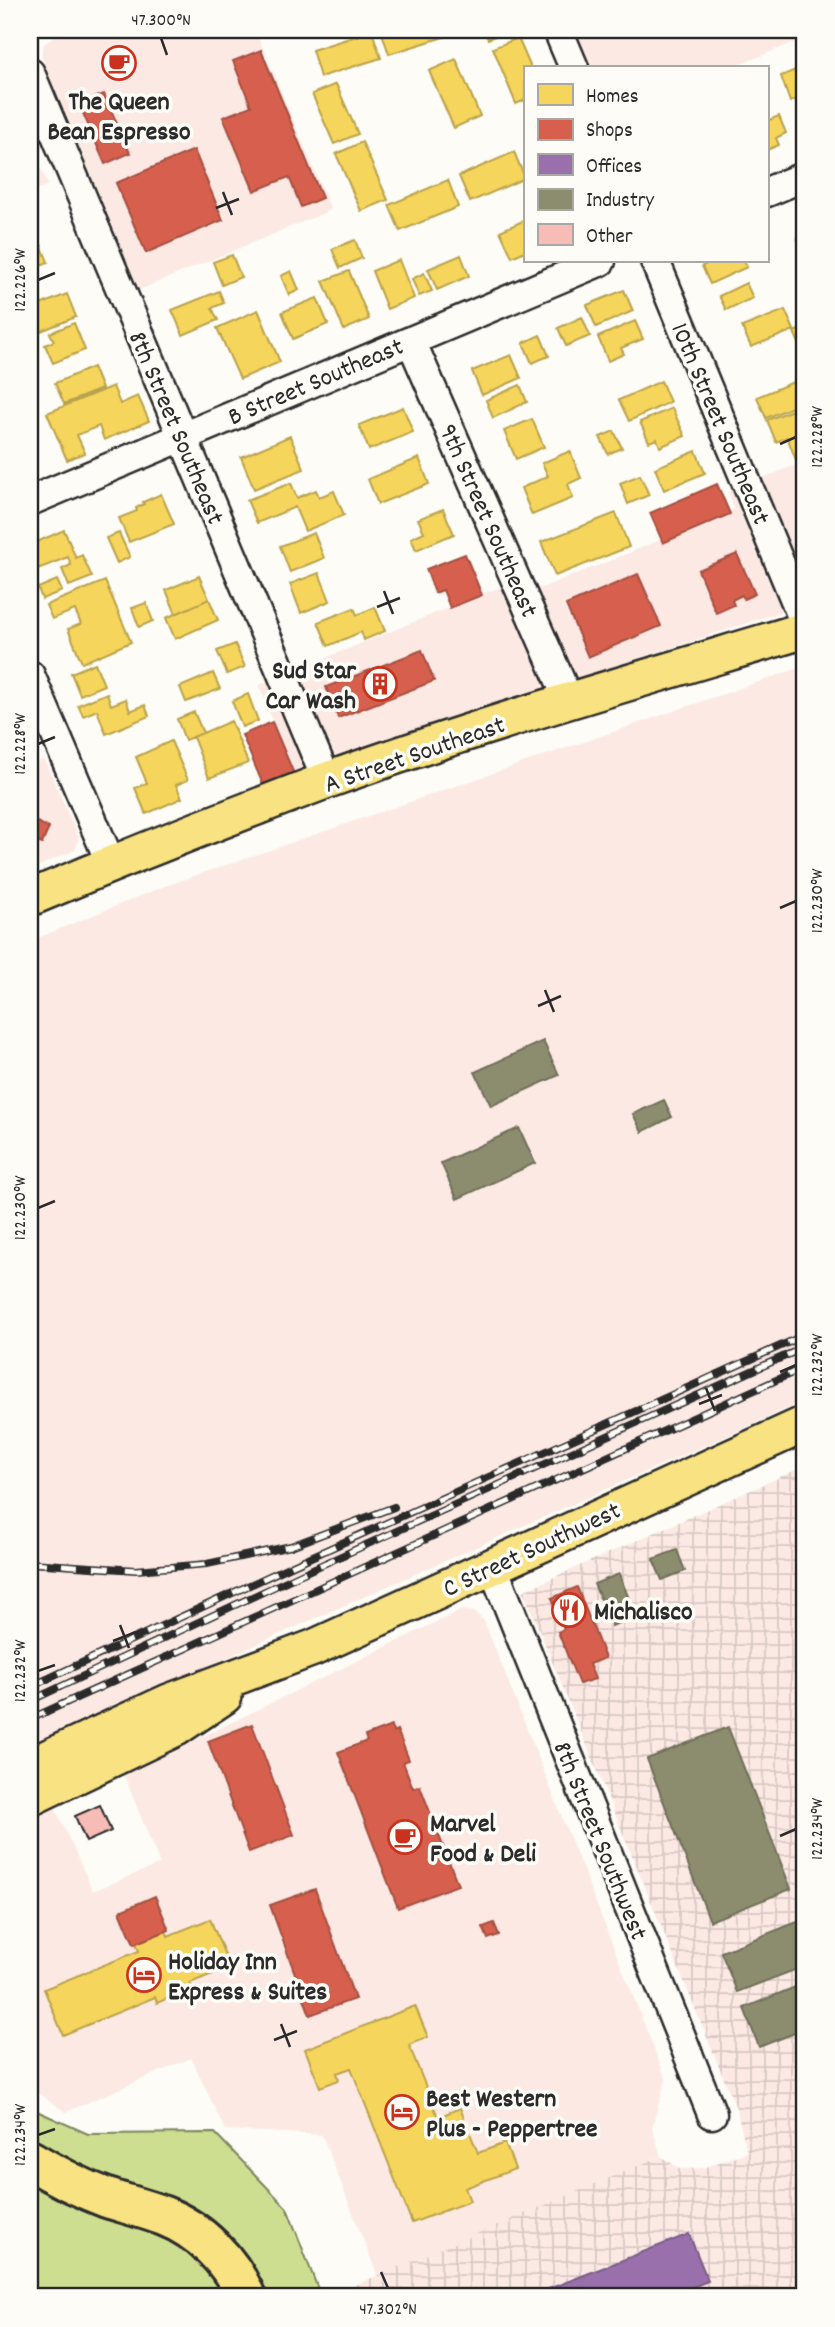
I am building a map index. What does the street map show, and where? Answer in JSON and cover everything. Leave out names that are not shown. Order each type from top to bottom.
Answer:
[{"type":"highway","points":[[30,2160],[72,2184],[165,2217],[188,2229],[207,2243],[226,2263],[246,2297]]},
{"type":"main road","name":"A Street Southeast","points":[[30,898],[327,781],[569,701],[805,630]]},
{"type":"main road","name":"C Street Southwest","points":[[30,1766],[169,1702],[313,1648],[805,1424]]},
{"type":"main road","name":"C Street Southwest","points":[[30,1798],[176,1728],[204,1711],[257,1670]]},
{"type":"street","points":[[558,30],[573,66]]},
{"type":"street","name":"8th Street Southeast","points":[[30,73],[327,781]]},
{"type":"street","points":[[768,192],[805,176]]},
{"type":"street","name":"B Street Southeast","points":[[30,501],[599,262]]},
{"type":"street","name":"10th Street Southeast","points":[[655,262],[805,624]]},
{"type":"street","name":"9th Street Southeast","points":[[411,341],[569,701]]},
{"type":"street","points":[[30,675],[111,864]]},
{"type":"street","name":"8th Street Southwest","points":[[492,1566],[712,2114]]},
{"type":"shaded area","points":[[74,30],[255,30],[331,210],[139,290],[41,55],[44,44],[56,36]]},
{"type":"shaded area","points":[[576,30],[805,30],[805,38],[736,66],[591,66]]},
{"type":"shaded area","points":[[30,143],[48,185],[30,192]]},
{"type":"shaded area","points":[[805,461],[805,604],[292,772],[259,685],[529,575],[536,590],[614,559],[734,509],[728,492]]},
{"type":"shaded area","points":[[805,666],[805,1401],[30,1745],[30,941],[165,886]]},
{"type":"shaded area","points":[[44,759],[79,838],[75,850],[30,870],[30,765]]},
{"type":"shaded area","points":[[805,1466],[805,2297],[348,2297],[348,2288],[661,2156],[680,2169],[703,2168],[747,2152],[736,2108],[523,1591]]},
{"type":"shaded area","points":[[461,1610],[474,1612],[484,1621],[666,2079],[652,2127],[661,2156],[378,2277],[322,2135],[225,2130],[191,2058],[66,2112],[30,2088],[30,1821],[55,1808],[93,1891],[160,1864],[124,1775]]},
{"type":"green space","points":[[30,2108],[88,2134],[215,2133],[287,2208],[321,2297],[30,2297]]},
{"type":"building: Homes","points":[[381,30],[448,30],[450,35],[389,54]]},
{"type":"building: Homes","points":[[483,30],[509,30],[488,39]]},
{"type":"building: Homes","points":[[372,31],[381,58],[320,77],[312,50]]},
{"type":"building: Homes","points":[[518,38],[530,66],[524,66],[524,100],[516,104],[493,48]]},
{"type":"building: Homes","points":[[456,59],[480,116],[454,128],[429,71]]},
{"type":"building: Homes","points":[[805,66],[805,111],[800,98],[790,102],[781,76]]},
{"type":"building: Homes","points":[[336,84],[358,134],[334,144],[312,94]]},
{"type":"building: Homes","points":[[779,116],[786,133],[776,138],[779,145],[768,150],[768,118],[769,120]]},
{"type":"building: Homes","points":[[362,142],[388,200],[361,211],[336,154]]},
{"type":"building: Homes","points":[[514,152],[524,178],[470,202],[459,176]]},
{"type":"building: Homes","points":[[448,180],[458,207],[400,231],[389,205]]},
{"type":"building: Homes","points":[[524,220],[524,251],[512,257],[500,231]]},
{"type":"building: Homes","points":[[805,234],[805,260],[797,237]]},
{"type":"building: Homes","points":[[38,237],[48,262],[30,270],[30,240]]},
{"type":"building: Homes","points":[[355,240],[362,258],[340,268],[332,249]]},
{"type":"building: Homes","points":[[232,255],[241,277],[222,285],[213,262]]},
{"type":"building: Homes","points":[[461,255],[469,276],[437,290],[428,269]]},
{"type":"building: Homes","points":[[399,260],[414,298],[387,309],[372,271]]},
{"type":"building: Homes","points":[[711,262],[744,262],[747,267],[710,284],[702,266]]},
{"type":"building: Homes","points":[[291,271],[299,290],[289,295],[281,276]]},
{"type":"building: Homes","points":[[349,271],[369,319],[344,330],[323,281]]},
{"type":"building: Homes","points":[[424,273],[432,291],[419,296],[412,279]]},
{"type":"building: Homes","points":[[746,283],[753,298],[726,310],[719,296]]},
{"type":"building: Homes","points":[[624,290],[633,311],[596,327],[587,305]]},
{"type":"building: Homes","points":[[219,291],[224,303],[212,308],[218,320],[183,335],[172,310]]},
{"type":"building: Homes","points":[[67,294],[76,317],[31,335],[30,309]]},
{"type":"building: Homes","points":[[317,298],[328,324],[293,339],[282,312]]},
{"type":"building: Homes","points":[[258,310],[280,362],[240,379],[217,328]]},
{"type":"building: Homes","points":[[785,310],[794,330],[751,347],[742,327]]},
{"type":"building: Homes","points":[[582,317],[590,336],[566,346],[558,328]]},
{"type":"building: Homes","points":[[635,321],[643,339],[621,348],[624,354],[608,361],[598,337]]},
{"type":"building: Homes","points":[[74,323],[85,350],[53,363],[45,345],[54,341],[50,333]]},
{"type":"building: Homes","points":[[805,327],[805,348],[802,350],[794,332]]},
{"type":"building: Homes","points":[[540,335],[549,356],[532,363],[523,343]]},
{"type":"building: Homes","points":[[511,355],[521,378],[482,395],[472,371]]},
{"type":"building: Homes","points":[[93,367],[102,389],[64,404],[55,383]]},
{"type":"building: Homes","points":[[798,380],[805,402],[766,418],[757,397]]},
{"type":"building: Homes","points":[[661,381],[670,402],[629,421],[619,400]]},
{"type":"building: Homes","points":[[520,385],[527,402],[493,418],[486,400]]},
{"type":"building: Homes","points":[[113,386],[120,404],[138,396],[149,421],[104,440],[99,426],[77,435],[85,453],[67,460],[47,413]]},
{"type":"building: Homes","points":[[805,405],[805,457],[796,460],[787,437],[776,442],[767,420]]},
{"type":"building: Homes","points":[[403,407],[413,432],[369,450],[359,425]]},
{"type":"building: Homes","points":[[672,408],[685,436],[660,447],[657,439],[649,442],[640,422]]},
{"type":"building: Homes","points":[[532,419],[544,447],[516,459],[504,431]]},
{"type":"building: Homes","points":[[614,431],[622,448],[608,454],[600,437]]},
{"type":"building: Homes","points":[[290,436],[304,469],[254,489],[241,457]]},
{"type":"building: Homes","points":[[570,451],[581,478],[568,484],[573,498],[532,515],[521,488],[548,476],[542,463]]},
{"type":"building: Homes","points":[[696,451],[705,473],[664,490],[655,468]]},
{"type":"building: Homes","points":[[419,458],[429,484],[378,504],[368,479]]},
{"type":"building: Homes","points":[[640,475],[649,495],[628,504],[620,483]]},
{"type":"building: Homes","points":[[291,483],[297,498],[316,490],[319,497],[334,491],[344,515],[305,531],[295,507],[257,523],[247,500]]},
{"type":"building: Homes","points":[[161,494],[174,524],[129,542],[119,518],[137,511],[136,508],[144,504],[143,502]]},
{"type":"building: Homes","points":[[443,509],[454,534],[416,550],[411,538],[424,532],[418,519]]},
{"type":"building: Homes","points":[[616,513],[629,547],[555,576],[541,542]]},
{"type":"building: Homes","points":[[64,530],[76,558],[82,555],[92,577],[69,586],[62,569],[71,565],[68,557],[30,572],[30,545]]},
{"type":"building: Homes","points":[[119,533],[130,557],[117,563],[106,538]]},
{"type":"building: Homes","points":[[314,533],[324,558],[290,572],[280,546]]},
{"type":"building: Homes","points":[[319,573],[330,601],[301,613],[290,584]]},
{"type":"building: Homes","points":[[199,576],[209,599],[176,614],[166,590]]},
{"type":"building: Homes","points":[[57,580],[62,591],[42,599],[38,588]]},
{"type":"building: Homes","points":[[105,581],[131,642],[82,663],[68,629],[81,624],[75,610],[52,619],[46,605]]},
{"type":"building: Homes","points":[[209,599],[218,620],[175,639],[166,618]]},
{"type":"building: Homes","points":[[146,603],[153,621],[139,627],[132,608]]},
{"type":"building: Homes","points":[[375,607],[385,631],[364,640],[361,632],[328,646],[318,622],[354,608],[357,615]]},
{"type":"building: Homes","points":[[235,644],[245,667],[227,674],[217,651]]},
{"type":"building: Homes","points":[[95,663],[104,685],[80,695],[71,673]]},
{"type":"building: Homes","points":[[213,673],[220,689],[186,702],[180,687]]},
{"type":"building: Homes","points":[[107,693],[111,705],[126,699],[130,711],[145,705],[149,716],[106,734],[97,710],[83,716],[78,705]]},
{"type":"building: Homes","points":[[248,694],[258,721],[242,727],[232,701]]},
{"type":"building: Homes","points":[[194,712],[203,733],[185,740],[177,719]]},
{"type":"building: Homes","points":[[231,721],[248,763],[209,778],[193,737]]},
{"type":"building: Homes","points":[[171,741],[188,780],[176,785],[182,798],[146,814],[135,788],[147,783],[136,757]]},
{"type":"building: Homes","name":"Holiday Inn Express & Suites","points":[[210,1919],[230,1967],[190,1983],[192,1988],[157,2003],[155,1997],[63,2035],[44,1989],[139,1951],[136,1943],[166,1931],[168,1936]]},
{"type":"building: Homes","name":"Best Western Plus - Peppertree","points":[[415,2006],[428,2037],[409,2045],[438,2117],[460,2108],[478,2153],[505,2143],[515,2169],[465,2188],[470,2201],[412,2223],[351,2068],[337,2073],[339,2080],[320,2087],[305,2049]]},
{"type":"building: Shops","points":[[261,50],[322,198],[301,207],[289,177],[254,191],[223,117],[251,106],[233,61]]},
{"type":"building: Shops","name":"The Queen Bean Espresso","points":[[122,57],[125,65],[116,69],[113,60]]},
{"type":"building: Shops","points":[[104,94],[130,153],[105,164],[79,104]]},
{"type":"building: Shops","points":[[194,150],[223,220],[146,253],[116,183]]},
{"type":"building: Shops","points":[[717,484],[730,514],[663,543],[650,513]]},
{"type":"building: Shops","points":[[465,554],[482,595],[450,608],[443,590],[435,593],[426,569]]},
{"type":"building: Shops","points":[[737,554],[755,594],[744,599],[742,595],[732,600],[734,605],[716,613],[698,570]]},
{"type":"building: Shops","points":[[638,574],[661,626],[588,657],[566,605]]},
{"type":"building: Shops","name":"Sud Star Car Wash","points":[[422,650],[434,681],[338,718],[326,687]]},
{"type":"building: Shops","points":[[272,722],[294,774],[264,787],[242,735]]},
{"type":"building: Shops","points":[[31,819],[49,828],[42,844],[30,839]]},
{"type":"building: Shops","points":[[577,1587],[605,1658],[589,1664],[595,1679],[579,1684],[558,1632],[564,1629],[552,1598]]},
{"type":"building: Shops","points":[[252,1724],[294,1835],[249,1852],[208,1741]]},
{"type":"building: Shops","name":"Marvel Food & Deli","points":[[391,1726],[393,1732],[397,1730],[409,1760],[403,1762],[413,1788],[420,1786],[458,1885],[398,1908],[338,1752],[367,1741],[365,1736]]},
{"type":"building: Shops","points":[[315,1889],[355,1999],[310,2015],[270,1905]]},
{"type":"building: Shops","points":[[155,1896],[169,1930],[134,1944],[120,1911]]},
{"type":"building: Shops","points":[[494,1923],[499,1935],[488,1939],[483,1927]]},
{"type":"building: Offices","points":[[689,2234],[708,2281],[690,2288],[693,2297],[528,2297]]},
{"type":"building: Industry","points":[[543,1041],[559,1075],[491,1106],[475,1072]]},
{"type":"building: Industry","points":[[664,1100],[672,1117],[642,1132],[633,1114]]},
{"type":"building: Industry","points":[[519,1128],[535,1163],[457,1199],[441,1163]]},
{"type":"building: Industry","points":[[677,1550],[685,1571],[662,1580],[653,1559]]},
{"type":"building: Industry","points":[[619,1574],[636,1616],[612,1626],[594,1584]]},
{"type":"building: Industry","points":[[728,1727],[791,1889],[710,1921],[647,1759]]},
{"type":"building: Industry","points":[[805,1919],[805,1966],[737,1992],[721,1952]]},
{"type":"building: Industry","points":[[805,1983],[805,2029],[759,2047],[744,2008]]},
{"type":"building: Other","points":[[100,1805],[111,1831],[86,1842],[75,1816]]},
{"type":"railway","points":[[30,1687],[293,1565],[805,1335]]},
{"type":"railway","points":[[30,1701],[299,1575],[805,1347]]},
{"type":"railway","points":[[30,1719],[805,1367]]},
{"type":"railway","points":[[30,1563],[136,1570],[207,1564],[291,1546],[394,1507]]},
{"type":"place","name":"The Queen Bean Espresso","points":[[119,63]]},
{"type":"place","name":"Sud Star Car Wash","points":[[380,684]]},
{"type":"place","name":"Michalisco","points":[[569,1610]]},
{"type":"place","name":"Marvel Food & Deli","points":[[405,1837]]},
{"type":"place","name":"Holiday Inn Express & Suites","points":[[144,1975]]},
{"type":"place","name":"Best Western Plus - Peppertree","points":[[402,2112]]}]
